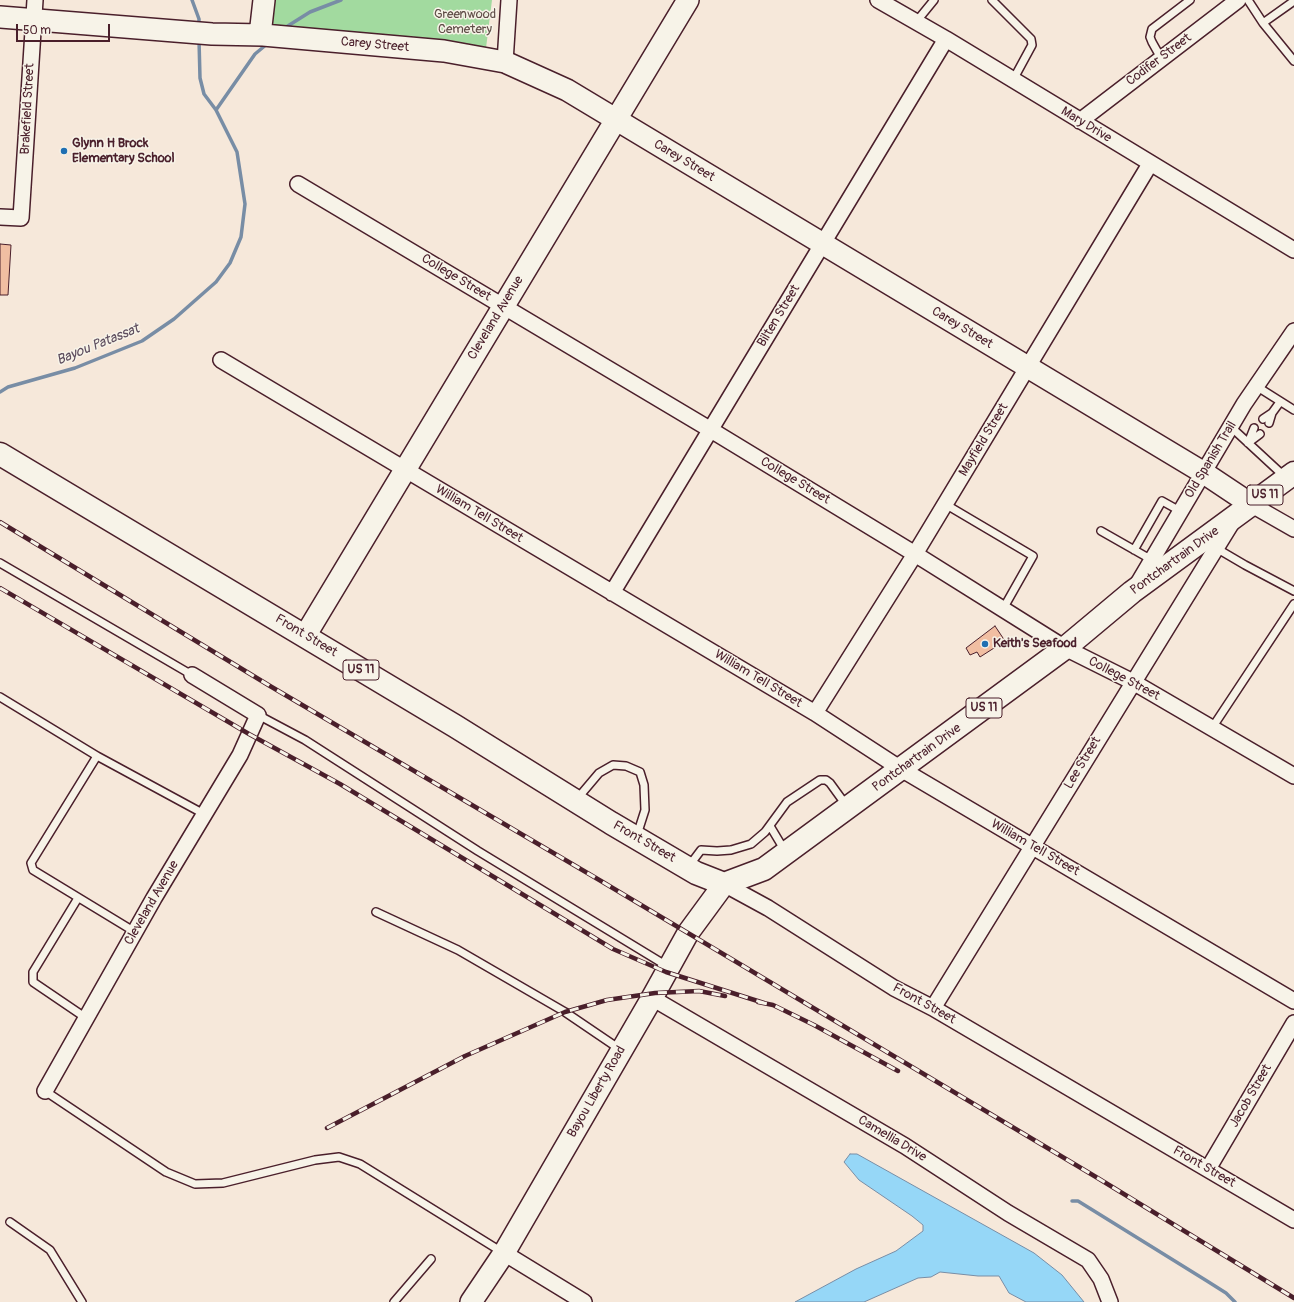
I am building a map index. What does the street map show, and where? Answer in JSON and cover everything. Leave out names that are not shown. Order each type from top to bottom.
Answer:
[{"type":"main road","name":"Front Street","points":[[0,454],[305,636],[636,838],[688,868],[724,884]]},
{"type":"main road","name":"Pontchartrain Drive","points":[[724,884],[764,870],[1065,648],[1132,592],[1252,505],[1290,475]]},
{"type":"street","name":"Brakefield Street","points":[[0,217],[21,218],[35,0]]},
{"type":"street","points":[[261,35],[264,0]]},
{"type":"street","points":[[505,62],[509,0]]},
{"type":"street","name":"Cleveland Avenue","points":[[305,636],[614,119],[688,0]]},
{"type":"street","name":"Mary Drive","points":[[878,0],[946,39],[1294,250]]},
{"type":"street","name":"Codifer Street","points":[[1080,121],[1238,0]]},
{"type":"street","name":"Carey Street","points":[[0,17],[212,34],[261,35],[444,51],[505,62],[567,90],[1204,473],[1252,505],[1294,529]]},
{"type":"street","name":"Bilten Street","points":[[612,592],[946,39]]},
{"type":"street","name":"Mayfield Street","points":[[815,713],[915,554],[1150,164]]},
{"type":"street","name":"College Street","points":[[298,184],[711,430],[915,554],[1065,648],[1133,682],[1294,776]]},
{"type":"street","name":"Old Spanish Trail","points":[[1132,592],[1230,427],[1256,386],[1292,337]]},
{"type":"street","name":"William Tell Street","points":[[221,360],[815,713],[901,769],[1294,1000]]},
{"type":"street","name":"Lee Street","points":[[933,1008],[1235,517]]},
{"type":"street","points":[[192,675],[258,714]]},
{"type":"street","name":"Cleveland Avenue","points":[[45,1091],[135,932],[240,755],[258,714]]},
{"type":"street","name":"Bayou Liberty Road","points":[[472,1302],[504,1253],[670,967],[688,933],[724,884]]},
{"type":"street","name":"Front Street","points":[[724,884],[768,908],[894,988],[933,1008],[1294,1220]]},
{"type":"street","name":"Camellia Drive","points":[[652,998],[905,1146],[1008,1213],[1088,1260],[1101,1279],[1110,1302]]},
{"type":"street","name":"Jacob Street","points":[[1208,1169],[1294,1023]]},
{"type":"street","points":[[504,1253],[584,1302]]},
{"type":"lane","points":[[916,22],[934,0]]},
{"type":"lane","points":[[992,0],[1030,40],[1032,45],[1012,80]]},
{"type":"lane","points":[[1161,58],[1150,37],[1152,29],[1190,0]]},
{"type":"lane","points":[[1248,0],[1263,23],[1294,61]]},
{"type":"lane","points":[[1263,23],[1294,1]]},
{"type":"lane","points":[[1256,386],[1294,410]]},
{"type":"lane","points":[[1266,421],[1280,402]]},
{"type":"lane","points":[[1230,427],[1248,443],[1290,475]]},
{"type":"lane","points":[[1248,443],[1257,431]]},
{"type":"lane","points":[[1134,550],[1162,501],[1180,511]]},
{"type":"lane","points":[[945,504],[1033,556],[1003,609]]},
{"type":"lane","points":[[1101,531],[1152,560]]},
{"type":"lane","points":[[1216,548],[1294,591]]},
{"type":"lane","points":[[0,563],[192,675]]},
{"type":"lane","points":[[1212,728],[1294,604]]},
{"type":"lane","points":[[0,697],[97,756],[204,814]]},
{"type":"lane","points":[[258,714],[305,740],[478,851],[670,967]]},
{"type":"lane","points":[[97,756],[31,863],[33,870],[135,932]]},
{"type":"lane","points":[[575,801],[599,773],[613,765],[626,766],[640,772],[644,785],[645,810],[636,838]]},
{"type":"lane","points":[[688,868],[699,850],[717,851],[742,848],[751,844],[770,826],[787,802],[820,780],[826,780],[830,784],[848,808]]},
{"type":"lane","points":[[770,826],[786,853]]},
{"type":"lane","points":[[78,898],[33,972],[33,982],[86,1018]]},
{"type":"lane","points":[[376,912],[458,950],[565,1012],[621,1050]]},
{"type":"lane","points":[[45,1091],[166,1172],[195,1184],[223,1183],[315,1160],[339,1157],[360,1164],[504,1253]]},
{"type":"lane","points":[[10,1222],[50,1250],[82,1302]]},
{"type":"lane","points":[[394,1302],[431,1259]]},
{"type":"green space","name":"Greenwood Cemetery","points":[[273,0],[492,0],[486,48],[270,30]]},
{"type":"water","points":[[850,1154],[857,1154],[1034,1253],[1062,1275],[1084,1302],[1026,1302],[1009,1293],[999,1276],[978,1276],[940,1272],[931,1277],[918,1278],[864,1302],[795,1302],[856,1269],[896,1251],[923,1231],[923,1225],[912,1216],[859,1180],[844,1162]]},
{"type":"building","points":[[0,244],[11,245],[8,295],[0,295]]},
{"type":"building","name":"Keith's Seafood","points":[[995,626],[1005,641],[980,657],[977,652],[970,655],[966,648]]},
{"type":"waterway","points":[[192,0],[199,19],[199,26]]},
{"type":"waterway","name":"Bayou Patassat","points":[[283,29],[310,12],[341,0]]},
{"type":"waterway","name":"Bayou Patassat","points":[[0,392],[8,387],[75,368],[142,341],[174,319],[216,282],[230,263],[241,237],[245,204],[237,152],[216,110],[204,94],[200,78],[199,40]]},
{"type":"waterway","name":"Bayou Patassat","points":[[216,110],[255,54],[267,44]]},
{"type":"waterway","points":[[1072,1201],[1078,1201],[1226,1293],[1235,1302]]},
{"type":"railway","points":[[0,522],[270,686],[601,881],[1096,1177],[1294,1298]]},
{"type":"railway","points":[[0,588],[249,734],[340,784],[613,949],[666,972],[764,1003]]},
{"type":"railway","points":[[327,1128],[465,1056],[565,1012],[607,1000],[655,993],[699,991],[725,996]]},
{"type":"railway","points":[[758,1002],[773,1005],[814,1025],[898,1071]]},
{"type":"place","name":"Glynn H Brock Elementary School","points":[[64,151]]},
{"type":"place","name":"Keith's Seafood","points":[[985,644]]}]
